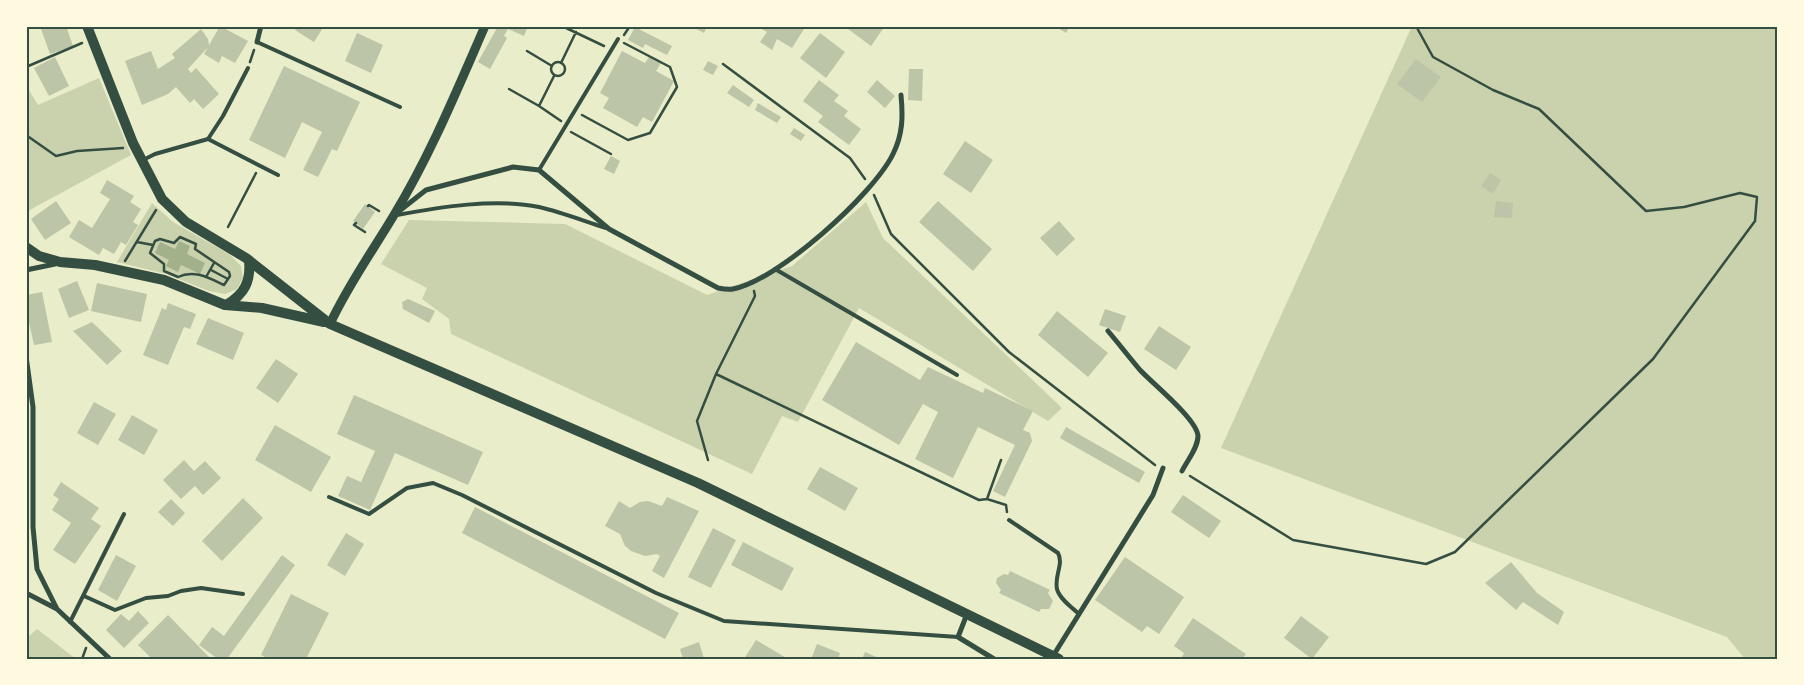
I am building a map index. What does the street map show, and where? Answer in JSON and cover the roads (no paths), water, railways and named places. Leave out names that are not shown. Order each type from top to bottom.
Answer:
[{"type":"main road","points":[[87,26],[142,161],[162,199],[186,222],[249,260],[330,324]]},
{"type":"main road","points":[[26,247],[39,256],[60,262],[95,265],[164,280],[225,305],[262,308],[330,324],[698,483],[1056,657]]},
{"type":"main road","points":[[225,305],[237,298],[246,288],[250,274],[249,260]]},
{"type":"street","points":[[257,42],[260,26]]},
{"type":"street","points":[[330,324],[344,293],[394,215],[441,126],[485,26]]},
{"type":"street","points":[[394,215],[426,190],[513,167],[540,170],[609,229],[718,288],[731,290],[752,282],[775,269],[837,222],[871,187],[893,154],[904,123],[901,95]]},
{"type":"street","points":[[26,270],[60,262]]},
{"type":"street","points":[[1108,331],[1141,371],[1181,410],[1197,431],[1198,439],[1195,448],[1182,471]]},
{"type":"street","points":[[26,356],[33,407],[33,527],[37,568],[57,609]]},
{"type":"street","points":[[1056,657],[1078,613],[1153,495],[1163,468]]},
{"type":"street","points":[[26,532],[33,527]]},
{"type":"street","points":[[26,593],[57,609],[110,659]]},
{"type":"street","points":[[967,614],[958,637],[994,659]]},
{"type":"lane","points":[[540,170],[577,111],[618,39]]},
{"type":"lane","points":[[257,42],[400,107]]},
{"type":"lane","points":[[142,161],[155,154],[208,138],[223,116],[248,68]]},
{"type":"lane","points":[[208,138],[278,175]]},
{"type":"lane","points":[[394,215],[444,206],[506,204],[538,207],[609,229]]},
{"type":"lane","points":[[775,269],[957,375]]},
{"type":"lane","points":[[329,497],[369,514],[407,488],[433,483],[462,494],[656,594],[724,621],[958,637]]},
{"type":"lane","points":[[70,622],[124,514]]},
{"type":"lane","points":[[1009,520],[1058,553],[1061,558],[1056,589],[1060,596],[1078,613]]},
{"type":"lane","points":[[84,596],[115,610],[146,598],[168,596],[181,591],[200,588],[243,594]]}]
